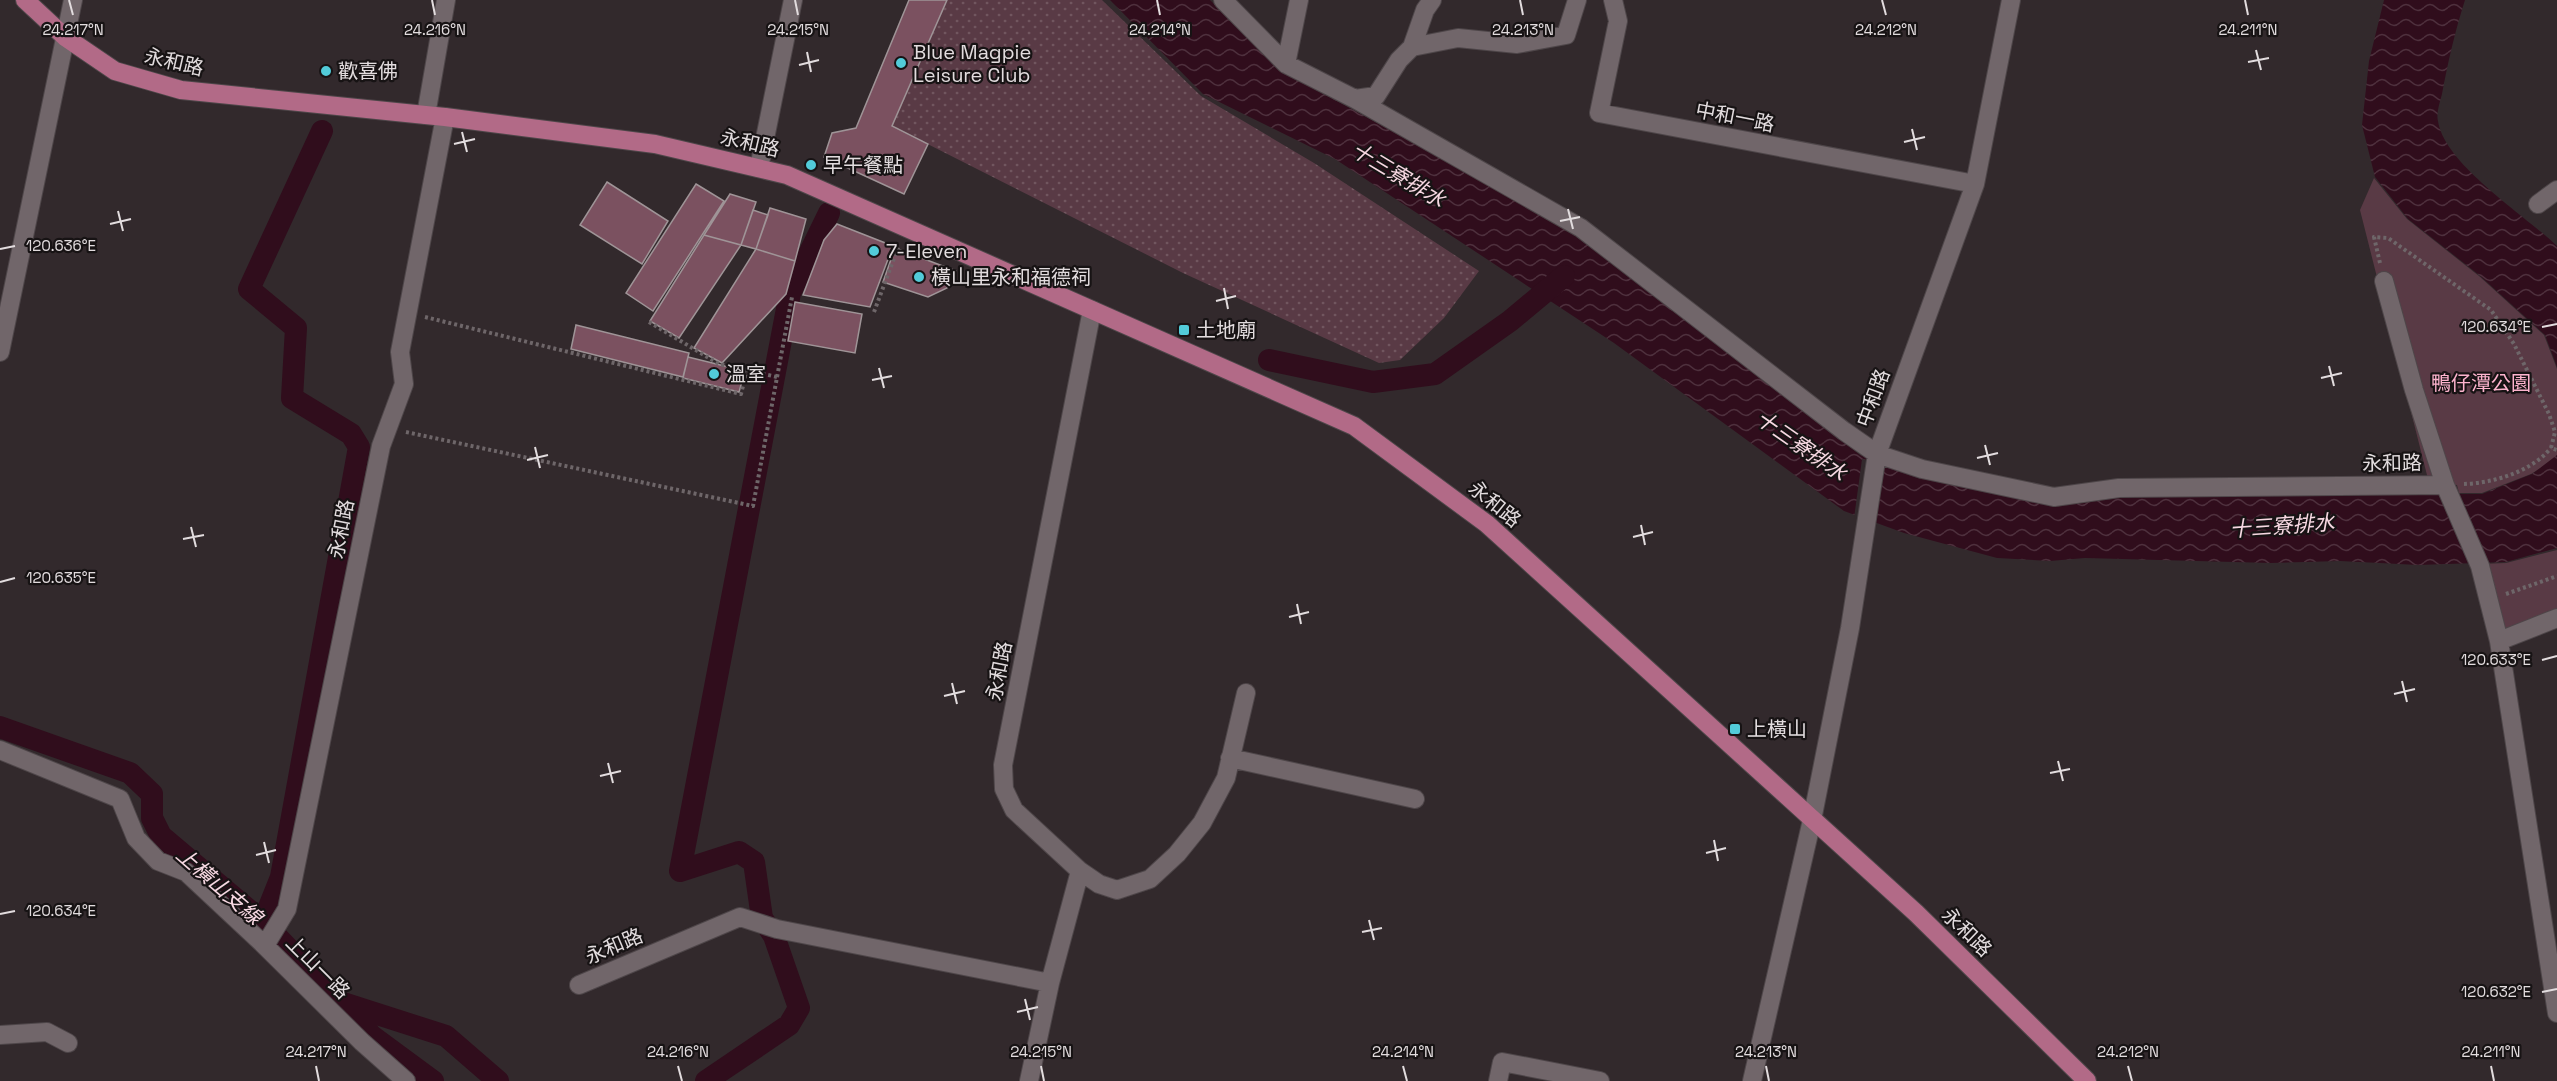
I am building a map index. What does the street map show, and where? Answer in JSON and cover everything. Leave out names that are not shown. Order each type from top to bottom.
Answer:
[{"type":"main road","name":"永和路","points":[[25,0],[65,37],[116,71],[182,90],[445,117],[655,144],[787,175],[1354,426],[1487,524],[1916,913],[2087,1081]]},
{"type":"street","points":[[0,352],[73,0]]},
{"type":"street","points":[[426,115],[446,0]]},
{"type":"street","points":[[759,168],[793,0]]},
{"type":"street","name":"永和路","points":[[1223,0],[1286,64],[1355,99],[1581,228],[1876,458],[2054,497],[2119,488],[2445,485],[2480,566],[2499,641],[2557,1013]]},
{"type":"street","points":[[1286,64],[1299,0]]},
{"type":"street","points":[[1355,99],[1376,96],[1399,60],[1412,47],[1425,10],[1432,0]]},
{"type":"street","points":[[1412,47],[1458,38],[1517,44],[1566,34],[1577,0]]},
{"type":"street","name":"中和一路","points":[[1613,0],[1618,21],[1599,113],[1975,184]]},
{"type":"street","name":"中和路","points":[[1812,820],[1850,628],[1876,458],[1975,184],[2011,0]]},
{"type":"street","name":"永和路","points":[[265,941],[287,909],[381,446],[404,384],[400,352],[445,117]]},
{"type":"street","points":[[2538,204],[2557,190]]},
{"type":"street","points":[[2384,281],[2414,390],[2445,485]]},
{"type":"street","name":"永和路","points":[[1092,310],[1003,765],[1004,789],[1014,810],[1080,871],[1099,884],[1118,890],[1150,879],[1177,854],[1202,824],[1226,778],[1246,693]]},
{"type":"street","points":[[2499,641],[2557,618]]},
{"type":"street","name":"上山一路","points":[[0,750],[120,799],[136,838],[158,861],[186,872],[265,941],[362,1042],[406,1081]]},
{"type":"street","points":[[1230,758],[1415,799]]},
{"type":"street","points":[[1752,1081],[1812,820]]},
{"type":"street","points":[[1029,1081],[1050,983],[1080,871]]},
{"type":"street","name":"永和路","points":[[579,985],[740,917],[777,929],[1050,983]]},
{"type":"street","points":[[0,1035],[47,1032],[68,1043]]},
{"type":"street","points":[[1498,1081],[1502,1062],[1600,1081]]},
{"type":"path","points":[[874,312],[905,227]]},
{"type":"path","points":[[2384,281],[2374,237],[2388,238],[2491,310],[2514,344],[2549,414],[2555,432],[2553,449],[2533,463],[2490,483],[2445,485]]},
{"type":"path","points":[[387,428],[753,506],[792,297]]},
{"type":"path","points":[[407,313],[741,394],[747,370]]},
{"type":"path","points":[[649,322],[719,364],[777,377]]},
{"type":"path","points":[[2489,600],[2557,576]]},
{"type":"green space","points":[[947,0],[1102,0],[1201,96],[1314,163],[1479,271],[1444,318],[1400,360],[1379,363],[1183,273],[892,126]]},
{"type":"green space","name":"鴨仔潭公園","points":[[2374,178],[2407,219],[2479,276],[2544,335],[2557,369],[2557,458],[2531,474],[2482,493],[2459,493],[2457,485],[2429,483],[2360,210]]},
{"type":"green space","points":[[2557,550],[2557,617],[2500,639],[2481,564],[2506,563]]},
{"type":"water","name":"十三寮排水","points":[[1110,0],[1210,0],[1282,71],[1576,232],[1860,455],[1929,479],[2121,495],[2482,494],[2532,474],[2557,455],[2557,548],[2506,562],[2418,565],[2340,561],[2271,563],[2085,558],[2050,561],[1997,558],[1904,533],[1844,511],[1614,343],[1335,159],[1203,94]]},
{"type":"water","points":[[2384,0],[2465,0],[2449,58],[2438,121],[2444,137],[2470,172],[2557,246],[2557,367],[2545,335],[2479,275],[2408,219],[2375,177],[2362,125],[2369,61]]},
{"type":"pier","points":[[1862,459],[1884,462],[1875,525],[1854,518]]},
{"type":"building","name":"Blue Magpie Leisure Club","points":[[909,0],[947,0],[892,126],[928,144],[904,194],[824,157],[832,133],[856,128]]},
{"type":"building","points":[[607,182],[668,221],[642,264],[580,225]]},
{"type":"building","points":[[696,184],[724,201],[653,311],[626,293]]},
{"type":"building","points":[[730,194],[756,202],[741,245],[704,235]]},
{"type":"building","points":[[770,208],[806,219],[795,261],[756,249]]},
{"type":"building","points":[[753,210],[768,215],[756,249],[741,245]]},
{"type":"building","points":[[837,224],[893,246],[870,307],[803,295],[824,240]]},
{"type":"building","points":[[704,235],[741,245],[679,338],[650,321]]},
{"type":"building","name":"橫山里永和福德祠","points":[[895,248],[956,271],[947,288],[928,297],[883,282]]},
{"type":"building","points":[[756,249],[795,261],[786,294],[722,363],[694,348]]},
{"type":"building","points":[[795,302],[862,314],[855,353],[788,341]]},
{"type":"building","points":[[576,325],[689,353],[683,377],[571,349]]},
{"type":"building","name":"溫室","points":[[688,357],[745,371],[739,392],[683,378]]},
{"type":"waterway","points":[[263,922],[281,877],[359,447],[351,434],[292,398],[296,328],[249,289],[322,131]]},
{"type":"waterway","points":[[706,1081],[789,1025],[799,1008],[774,936],[762,918],[754,862],[739,852],[680,871],[790,293],[829,213]]},
{"type":"waterway","points":[[1269,360],[1373,382],[1435,374],[1510,321],[1564,276]]},
{"type":"waterway","name":"上橫山支線","points":[[0,727],[130,773],[152,794],[152,818],[161,836],[263,922],[372,1036],[433,1081]]},
{"type":"waterway","points":[[343,1003],[446,1036],[498,1081]]},
{"type":"place","name":"Blue Magpie Leisure Club","points":[[901,63]]},
{"type":"place","name":"歡喜佛","points":[[326,71]]},
{"type":"place","name":"早午餐點","points":[[811,165]]},
{"type":"place","name":"7-Eleven","points":[[874,251]]},
{"type":"place","name":"橫山里永和福德祠","points":[[919,277]]},
{"type":"place","name":"土地廟","points":[[1184,330]]},
{"type":"place","name":"溫室","points":[[714,374]]},
{"type":"place","name":"上橫山","points":[[1735,729]]}]
